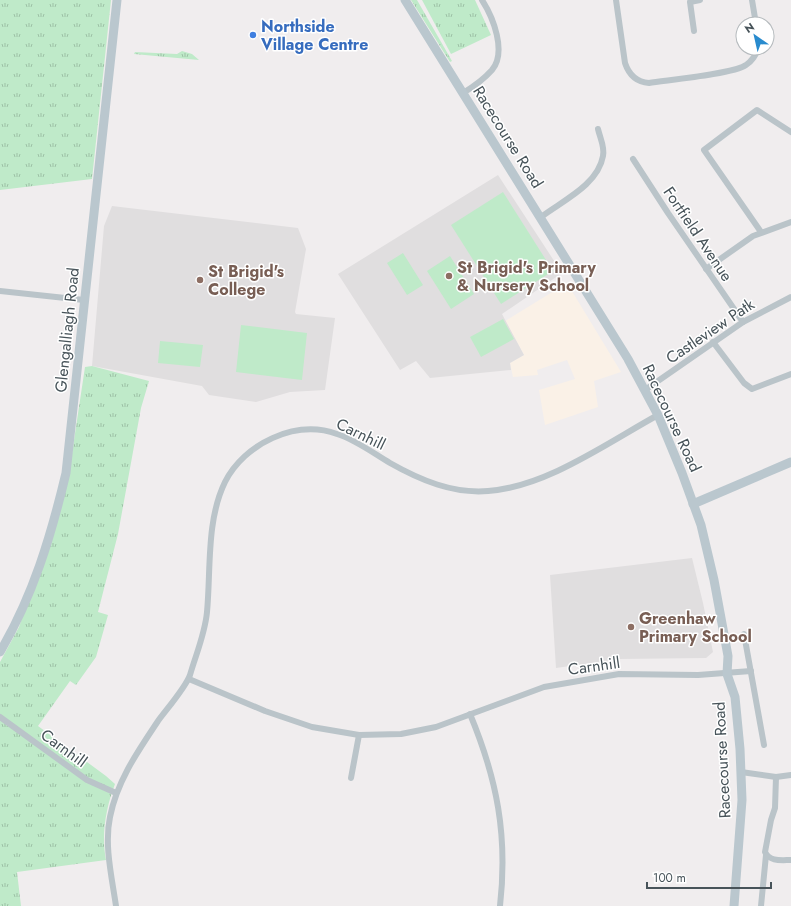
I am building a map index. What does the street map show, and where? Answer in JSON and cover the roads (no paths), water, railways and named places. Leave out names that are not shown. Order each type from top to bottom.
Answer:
[{"type":"main road","name":"Glengalliagh Road","points":[[0,652],[27,602],[39,571],[56,517],[66,473],[117,0]]},
{"type":"main road","name":"Racecourse Road","points":[[405,0],[628,359],[658,415],[682,473],[701,525],[714,580],[728,656],[727,674],[735,697],[741,772],[740,834],[734,906]]},
{"type":"main road","points":[[693,504],[791,462]]},
{"type":"street","points":[[463,93],[476,85],[493,69],[498,58],[497,35],[487,7],[482,0]]},
{"type":"street","points":[[616,0],[625,63],[628,72],[640,82],[731,70],[745,66],[754,56]]},
{"type":"street","points":[[694,31],[690,2],[700,0]]},
{"type":"street","points":[[752,0],[755,16]]},
{"type":"street","points":[[761,232],[704,150],[757,110],[791,132]]},
{"type":"street","points":[[541,217],[573,195],[599,169],[603,156],[603,147],[598,129]]},
{"type":"street","name":"Fortfield Avenue","points":[[633,159],[743,322]]},
{"type":"street","points":[[706,269],[753,236],[791,222]]},
{"type":"street","points":[[0,291],[84,300]]},
{"type":"street","name":"Castleview Patk","points":[[645,390],[743,322],[791,297]]},
{"type":"street","points":[[713,342],[744,383],[752,389],[791,374]]},
{"type":"street","name":"Carnhill","points":[[116,906],[109,852],[109,826],[116,793],[140,749],[189,679],[204,632],[207,614],[212,530],[219,496],[225,481],[235,467],[259,445],[288,433],[306,430],[326,431],[343,437],[414,477],[453,489],[486,492],[512,488],[541,480],[658,415]]},
{"type":"street","points":[[744,634],[764,745]]},
{"type":"street","name":"Carnhill","points":[[189,679],[265,711],[312,727],[359,735],[401,734],[436,727],[544,687],[618,674],[727,674],[751,671]]},
{"type":"street","points":[[470,714],[486,755],[498,800],[501,823],[502,887],[500,906]]},
{"type":"street","name":"Carnhill","points":[[0,717],[87,780],[116,793]]},
{"type":"street","points":[[351,778],[359,735]]},
{"type":"street","points":[[741,772],[776,777],[791,774]]},
{"type":"street","points":[[761,906],[766,840],[775,808],[776,777]]},
{"type":"street","points":[[766,854],[774,860],[791,860]]},
{"type":"place","name":"Northside Village Centre","points":[[253,35]]},
{"type":"place","name":"St Brigid's Primary & Nursery School","points":[[449,276]]},
{"type":"place","name":"St Brigid's College","points":[[200,280]]},
{"type":"place","name":"Greenhaw Primary School","points":[[631,627]]}]
